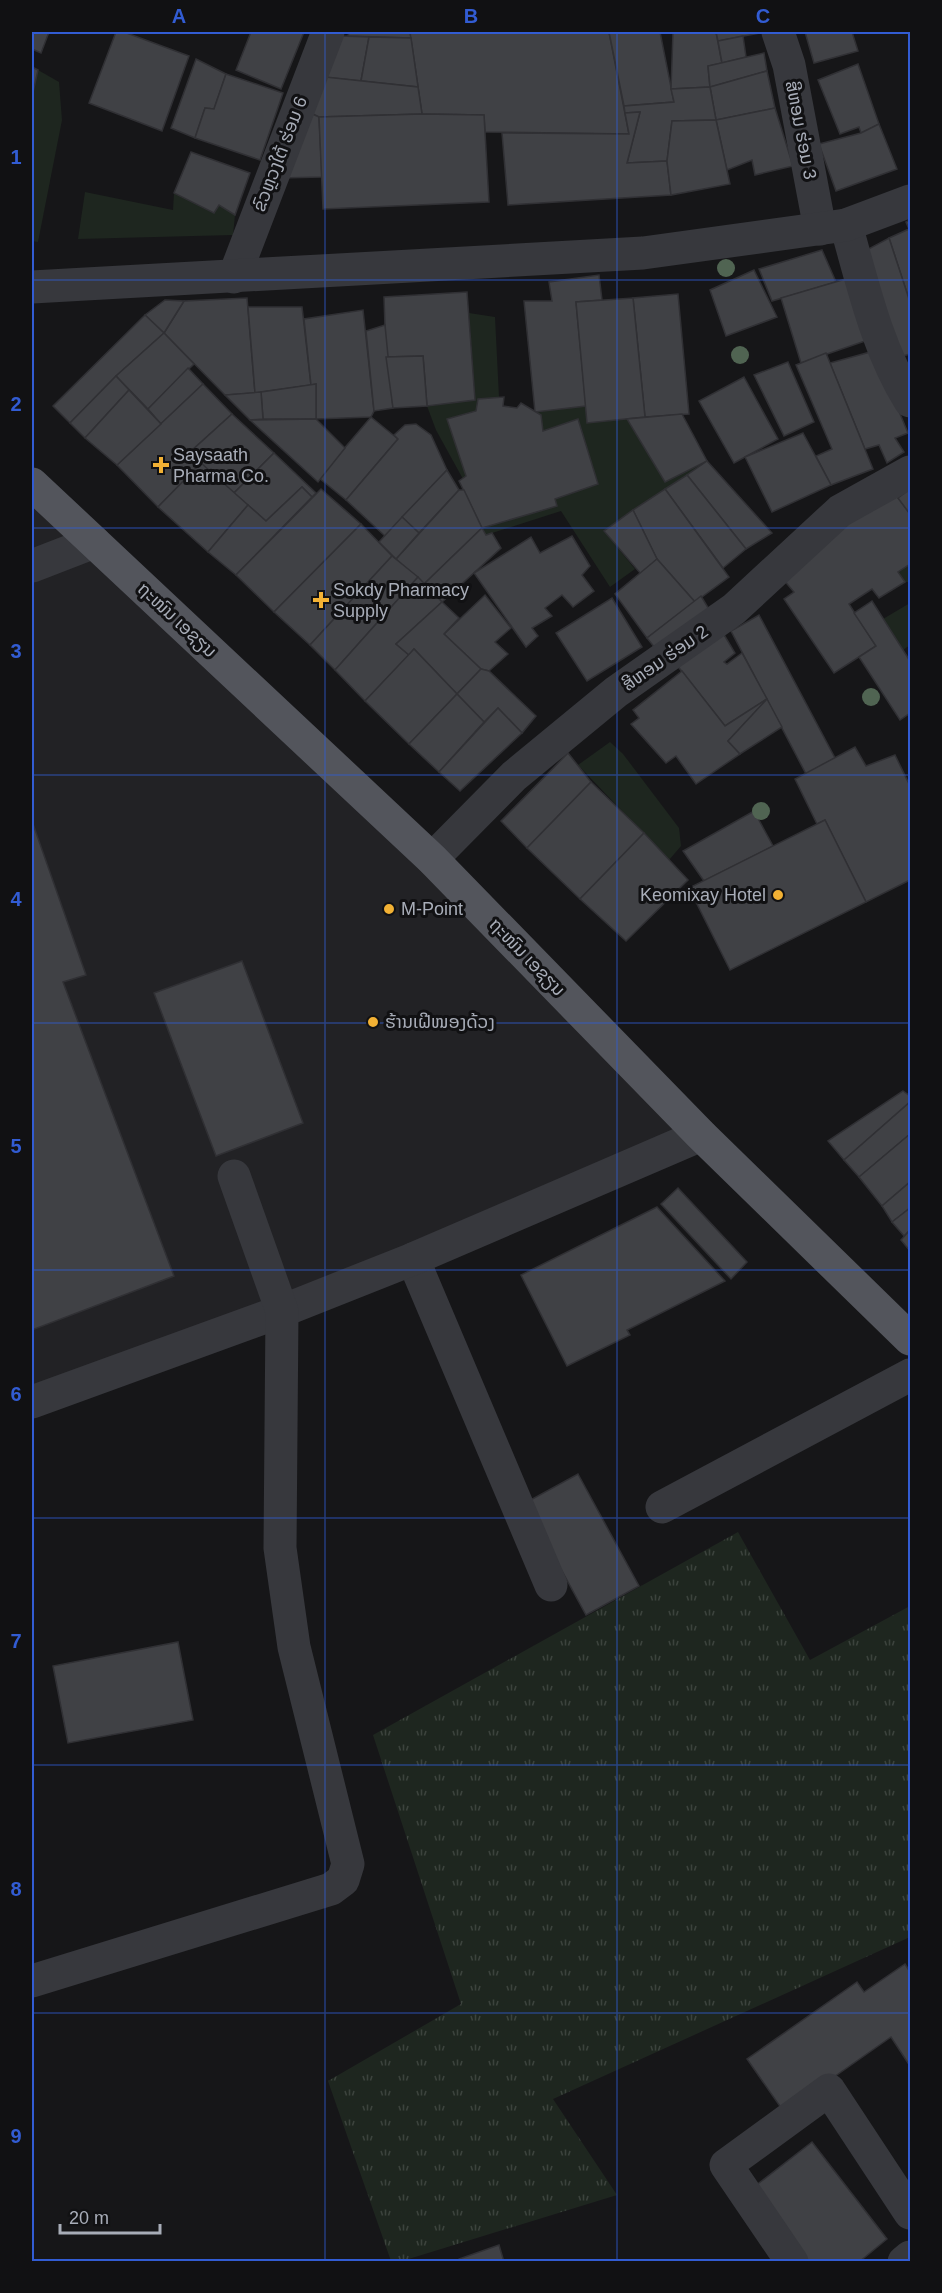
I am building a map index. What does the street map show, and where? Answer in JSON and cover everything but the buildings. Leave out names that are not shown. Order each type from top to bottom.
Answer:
[{"type":"main road","name":"ຖະໜົນ ເອຊຽນ","points":[[32,484],[432,859],[701,1135],[910,1339]]},
{"type":"street","name":"ຂົວຫຼວງໃຕ້ ຮ່ອມ 6","points":[[234,277],[328,32]]},
{"type":"street","name":"ສີຫອມ ຮ່ອມ 3","points":[[778,32],[833,227]]},
{"type":"street","points":[[32,287],[643,253],[833,227],[910,201]]},
{"type":"street","points":[[833,227],[897,380],[910,401]]},
{"type":"street","name":"ສີຫອມ ຮ່ອມ 2","points":[[432,859],[514,776],[616,692],[734,609],[840,511],[910,472]]},
{"type":"street","points":[[32,566],[94,542]]},
{"type":"street","points":[[32,1402],[282,1311],[414,1258],[701,1135]]},
{"type":"street","points":[[32,1981],[331,1889],[343,1880],[348,1864],[294,1647],[280,1548],[282,1311],[234,1176]]},
{"type":"street","points":[[414,1258],[551,1585]]},
{"type":"street","points":[[662,1507],[910,1375]]},
{"type":"street","points":[[792,2262],[726,2165],[830,2090],[910,2213]]},
{"type":"street","points":[[904,2262],[910,2257]]},
{"type":"shaded area","points":[[32,484],[701,1135],[32,1395]]},
{"type":"green space","points":[[38,70],[59,82],[62,120],[38,242],[32,241],[32,97]]},
{"type":"green space","points":[[85,192],[173,210],[174,193],[213,213],[219,205],[235,215],[233,235],[78,239]]},
{"type":"green space","points":[[469,313],[495,317],[499,397],[476,411],[447,419],[466,476],[463,479],[436,430],[427,406],[475,400]]},
{"type":"green space","points":[[586,406],[587,423],[627,419],[665,482],[707,461],[604,531],[635,569],[610,587],[561,511],[486,535],[482,528],[557,506],[555,499],[598,484],[578,419],[543,431],[541,415],[535,412]]},
{"type":"green space","points":[[910,564],[910,582],[905,582],[898,572]]},
{"type":"green space","points":[[910,603],[910,645],[903,650],[883,619]]},
{"type":"green space","points":[[610,742],[623,754],[679,828],[681,846],[669,860],[578,765]]},
{"type":"green space","points":[[738,1532],[810,1660],[910,1606],[910,1937],[553,2099],[617,2195],[402,2261],[391,2261],[328,2081],[461,2004],[373,1735]]},
{"type":"place","name":"Saysaath Pharma Co.","points":[[161,465]]},
{"type":"place","name":"Sokdy Pharmacy Supply","points":[[321,600]]},
{"type":"place","name":"Keomixay Hotel","points":[[778,895]]},
{"type":"place","name":"M-Point","points":[[389,909]]},
{"type":"place","name":"ຮ້ານເຝີໜອງດ້ວງ","points":[[373,1022]]}]
